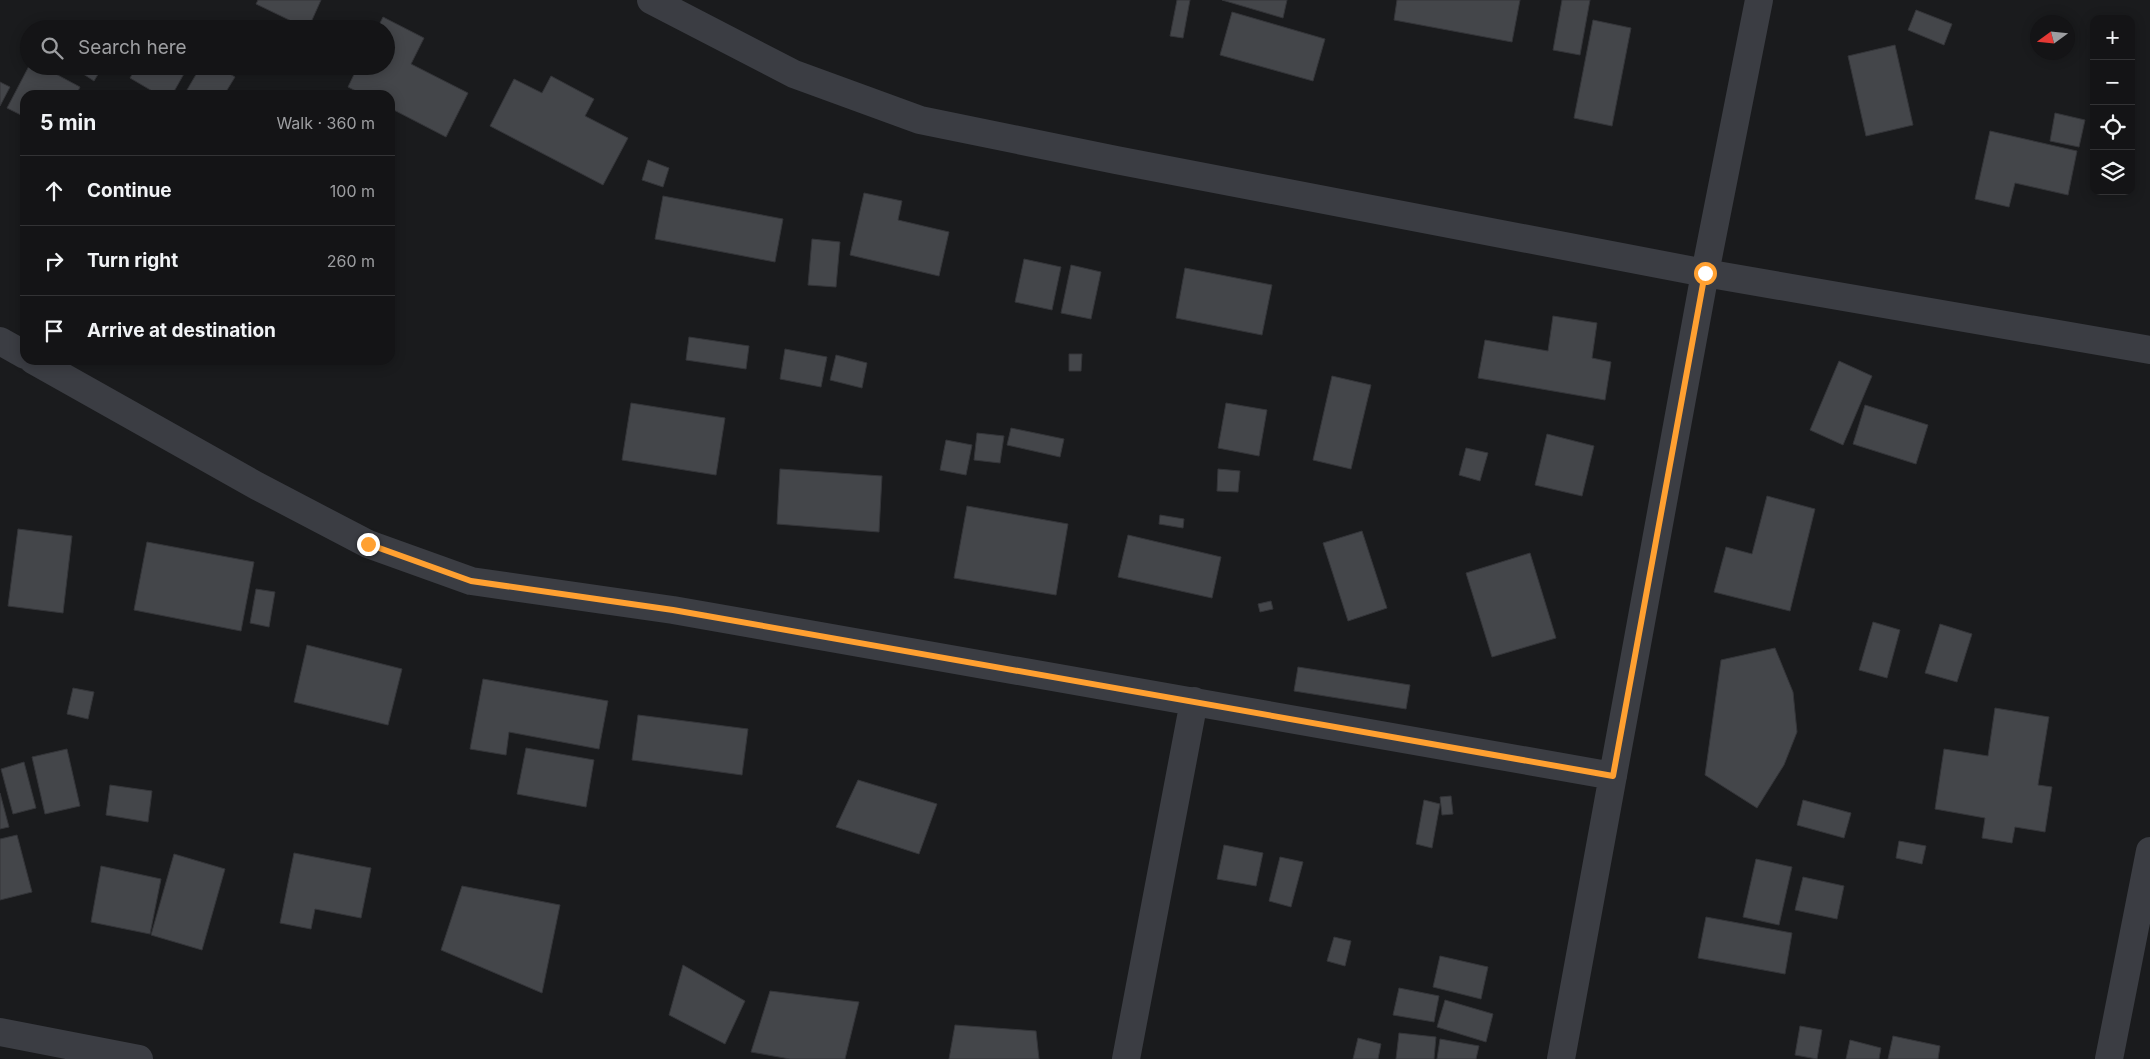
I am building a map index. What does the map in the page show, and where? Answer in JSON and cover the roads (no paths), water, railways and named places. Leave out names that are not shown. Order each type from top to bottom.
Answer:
[{"type":"street","points":[[651,0],[794,74],[920,120],[1116,160],[1705,273],[2150,350]]},
{"type":"street","points":[[1561,1059],[1705,273],[1759,0]]},
{"type":"street","points":[[0,341],[20,352]]},
{"type":"street","points":[[42,365],[258,486],[368,544],[471,581],[673,610],[1613,776]]},
{"type":"street","points":[[1126,1059],[1194,702]]},
{"type":"street","points":[[2109,1059],[2150,851]]},
{"type":"street","points":[[0,1032],[87,1054],[139,1059]]}]
